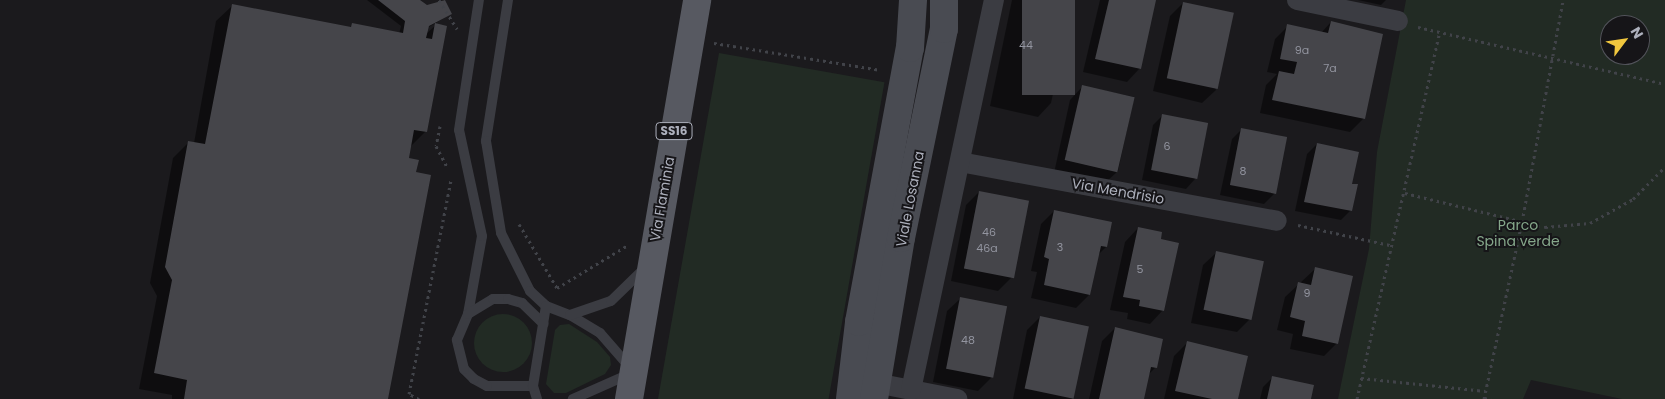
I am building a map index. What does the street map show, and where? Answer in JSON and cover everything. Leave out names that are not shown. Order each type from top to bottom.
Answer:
[{"type":"main road","name":"Via Flaminia","points":[[629,399],[634,372],[644,254],[697,0]]},
{"type":"main road","name":"Viale Losanna","points":[[850,399],[859,322],[910,48],[912,0]]},
{"type":"main road","name":"Viale Losanna","points":[[875,391],[944,29],[944,0]]},
{"type":"street","points":[[911,390],[994,0]]},
{"type":"street","points":[[1297,0],[1398,21]]},
{"type":"street","name":"Via Mendrisio","points":[[960,162],[1277,220]]},
{"type":"street","points":[[875,391],[911,390],[957,399]]},
{"type":"lane","points":[[479,0],[459,130],[482,236],[468,314],[457,340],[464,368],[487,386],[533,386]]},
{"type":"lane","points":[[508,0],[486,141],[501,233],[530,291],[546,306],[570,315],[600,334],[634,372],[572,399]]},
{"type":"lane","points":[[570,315],[610,301],[644,254]]},
{"type":"lane","points":[[468,314],[486,302],[508,299],[522,304],[544,324]]},
{"type":"lane","points":[[537,399],[533,386],[546,306]]},
{"type":"path","points":[[439,0],[458,32]]},
{"type":"path","points":[[1491,399],[1484,399],[1485,391],[1522,222],[1563,0]]},
{"type":"path","points":[[1398,21],[1665,84]]},
{"type":"path","points":[[1357,399],[1390,245],[1405,193],[1440,32]]},
{"type":"path","points":[[690,40],[891,71]]},
{"type":"path","points":[[419,399],[409,394],[452,175],[436,146],[442,117]]},
{"type":"path","points":[[1405,193],[1545,227],[1590,223],[1633,199],[1665,167]]},
{"type":"path","points":[[1277,220],[1390,245]]},
{"type":"path","points":[[519,224],[557,288],[629,244],[644,254]]},
{"type":"path","points":[[1361,378],[1485,391]]},
{"type":"green space","name":"Parco Spina verde","points":[[1406,0],[1665,0],[1665,399],[1622,399],[1531,380],[1523,399],[1338,399],[1369,249],[1377,152]]},
{"type":"green space","points":[[719,53],[884,82],[829,399],[658,399]]},
{"type":"green space","points":[[497,314],[509,314],[524,322],[532,337],[532,349],[524,364],[509,372],[497,372],[482,364],[474,349],[474,337],[482,322]]},
{"type":"green space","points":[[569,324],[597,342],[610,357],[611,365],[605,374],[566,393],[554,393],[546,384],[555,330],[560,325]]},
{"type":"building","points":[[378,0],[420,0],[427,5],[445,0],[452,14],[429,26],[426,38],[432,39],[435,23],[447,26],[427,132],[414,130],[409,158],[419,160],[416,172],[431,175],[388,399],[184,399],[187,380],[154,373],[172,280],[165,267],[188,141],[205,144],[232,4],[351,27],[352,23],[403,33],[405,21]]},
{"type":"building","points":[[1022,0],[1075,0],[1075,95],[1022,95]]},
{"type":"building","points":[[1109,0],[1156,0],[1141,69],[1095,59]]},
{"type":"building","points":[[1183,2],[1234,13],[1218,89],[1167,78]]},
{"type":"building","points":[[1331,21],[1383,34],[1365,119],[1272,100],[1279,71],[1294,74],[1297,62],[1280,59],[1287,24],[1328,33]]},
{"type":"building","points":[[1082,85],[1135,97],[1117,172],[1065,160]]},
{"type":"building","points":[[1162,114],[1208,123],[1197,179],[1151,170]]},
{"type":"building","points":[[1241,128],[1287,137],[1276,194],[1230,185]]},
{"type":"building","points":[[1317,143],[1359,152],[1352,184],[1358,184],[1352,211],[1304,202]]},
{"type":"building","points":[[979,191],[1029,201],[1014,278],[964,269]]},
{"type":"building","points":[[1054,210],[1112,222],[1107,247],[1101,246],[1090,295],[1044,285],[1049,259],[1044,257]]},
{"type":"building","points":[[1138,227],[1162,232],[1161,239],[1179,243],[1164,311],[1139,306],[1140,300],[1123,297]]},
{"type":"building","points":[[1216,251],[1264,261],[1251,320],[1204,310]]},
{"type":"building","points":[[1315,267],[1353,276],[1338,344],[1302,336],[1305,321],[1290,317],[1298,282],[1311,285]]},
{"type":"building","points":[[960,297],[1007,306],[993,378],[946,369]]},
{"type":"building","points":[[1040,316],[1089,326],[1074,399],[1025,388]]},
{"type":"building","points":[[1115,327],[1163,339],[1157,368],[1151,367],[1144,399],[1099,399]]},
{"type":"building","points":[[1187,341],[1248,356],[1238,399],[1212,399],[1175,391]]},
{"type":"building","points":[[1272,376],[1314,385],[1311,399],[1267,399]]}]
